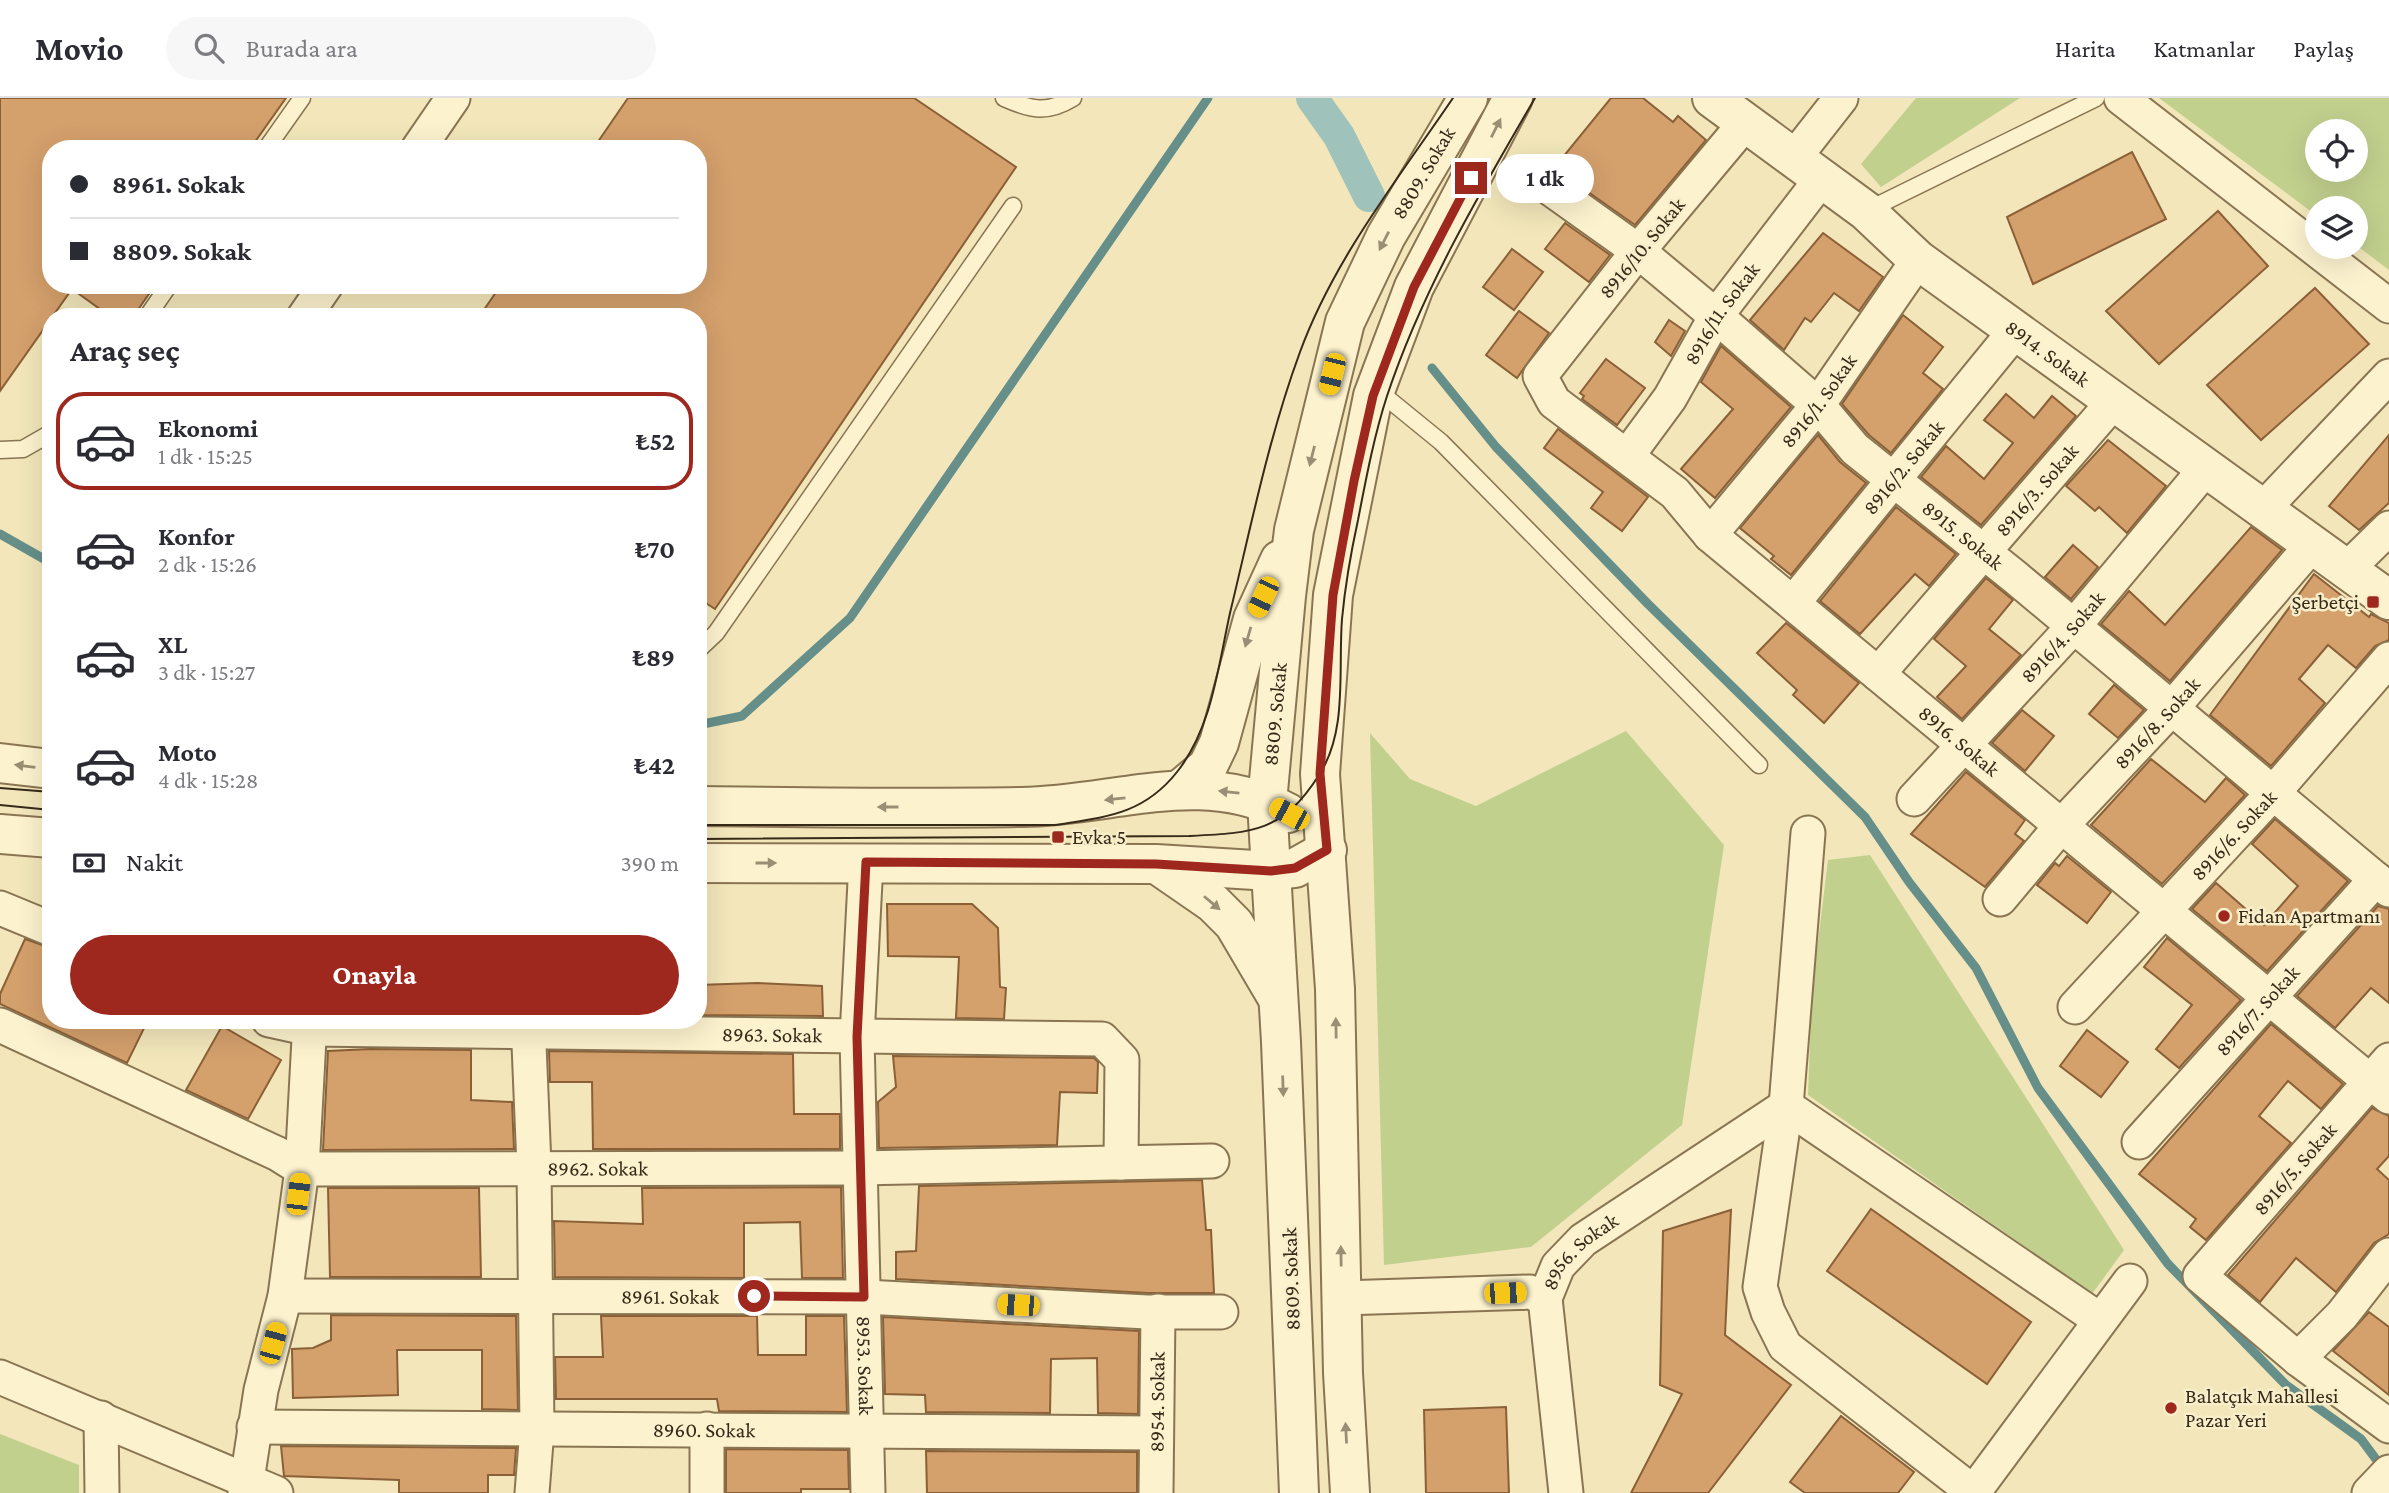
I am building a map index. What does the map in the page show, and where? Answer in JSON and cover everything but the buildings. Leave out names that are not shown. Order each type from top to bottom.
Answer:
[{"type":"street","points":[[424,140],[453,98]]},
{"type":"street","name":"8809. Sokak","points":[[1299,1493],[1279,999],[1267,802],[1294,530],[1345,322],[1385,236],[1468,98]]},
{"type":"street","name":"8809. Sokak","points":[[1350,1493],[1343,1373],[1335,989],[1320,774],[1333,595],[1373,396],[1414,287],[1513,98]]},
{"type":"street","name":"8914. Sokak","points":[[1712,98],[1866,211],[1918,260],[2389,600]]},
{"type":"street","name":"8916/11. Sokak","points":[[1629,454],[1670,398],[1716,316],[1808,168],[1841,98]]},
{"type":"street","points":[[2121,98],[2389,306]]},
{"type":"street","name":"8916/10. Sokak","points":[[1540,376],[1638,251],[1746,122]]},
{"type":"street","name":"8915. Sokak","points":[[1540,181],[1638,251],[1716,316],[1818,405],[1855,449],[2074,626],[2382,884]]},
{"type":"street","name":"8916/1. Sokak","points":[[1710,534],[1818,405],[1918,260]]},
{"type":"street","name":"8916/2. Sokak","points":[[1793,603],[2015,331]]},
{"type":"street","name":"8916. Sokak","points":[[1540,376],[1554,402],[1629,454],[1675,493],[1710,534],[2269,998],[2383,1080]]},
{"type":"street","points":[[2263,509],[2389,376]]},
{"type":"street","name":"8916/3. Sokak","points":[[1878,674],[2115,400]]},
{"type":"street","name":"8916/4. Sokak","points":[[1914,799],[2074,626],[2206,468]]},
{"type":"street","points":[[2346,571],[2389,527]]},
{"type":"street","points":[[1182,788],[1208,766],[1219,743],[1253,619],[1294,530]]},
{"type":"street","name":"8916/8. Sokak","points":[[2000,899],[2061,826],[2172,708],[2311,546]]},
{"type":"street","name":"8916/6. Sokak","points":[[2075,1007],[2385,672]]},
{"type":"street","points":[[0,763],[42,768]]},
{"type":"street","points":[[707,806],[1026,807],[1153,795],[1182,788],[1238,792],[1267,802],[1307,827],[1327,850],[1295,868],[1271,871],[1156,864],[707,863]]},
{"type":"street","points":[[1808,833],[1786,1106],[1760,1287],[1768,1312],[1785,1346],[1973,1493],[2130,1281]]},
{"type":"street","points":[[0,834],[42,837]]},
{"type":"street","name":"8953. Sokak","points":[[866,862],[857,1037],[868,1493]]},
{"type":"street","points":[[1156,864],[1213,903],[1234,924],[1279,999]]},
{"type":"street","name":"8916/7. Sokak","points":[[2139,1142],[2269,998],[2382,884]]},
{"type":"street","points":[[0,908],[42,925]]},
{"type":"street","points":[[0,1025],[278,1154],[302,1168]]},
{"type":"street","points":[[245,1487],[254,1427],[285,1296],[302,1168],[310,1029]]},
{"type":"street","points":[[527,1029],[534,1166],[537,1429],[533,1493]]},
{"type":"street","name":"8963. Sokak","points":[[617,1029],[857,1037],[1102,1039],[1122,1059],[1121,1163]]},
{"type":"street","name":"8916/5. Sokak","points":[[2298,1359],[2200,1276],[2383,1080]]},
{"type":"street","points":[[1786,1106],[2100,1320]]},
{"type":"street","name":"8956. Sokak","points":[[1566,1493],[1545,1298],[1559,1266],[1583,1240],[1786,1106]]},
{"type":"street","name":"8962. Sokak","points":[[302,1168],[859,1168],[1212,1161]]},
{"type":"street","points":[[2389,1255],[2342,1315],[2298,1359],[2389,1426]]},
{"type":"street","points":[[1342,1298],[1530,1292],[1545,1298]]},
{"type":"street","name":"8961. Sokak","points":[[285,1296],[534,1294],[864,1297],[1221,1312]]},
{"type":"street","name":"8954. Sokak","points":[[1156,1493],[1158,1311]]},
{"type":"street","points":[[0,1377],[101,1418],[245,1487],[276,1493]]},
{"type":"street","points":[[101,1418],[102,1493]]},
{"type":"street","name":"8960. Sokak","points":[[254,1427],[1155,1433]]},
{"type":"street","points":[[707,1429],[707,1493]]},
{"type":"street","points":[[2369,1493],[2389,1472]]},
{"type":"lane","points":[[272,140],[302,98]]},
{"type":"lane","points":[[1004,98],[1034,111],[1057,108],[1073,98]]},
{"type":"lane","points":[[1866,211],[2096,98]]},
{"type":"lane","points":[[707,642],[716,633],[1013,206]]},
{"type":"lane","points":[[1373,396],[1387,398],[1441,442],[1759,765]]},
{"type":"lane","points":[[0,450],[23,449],[42,438]]},
{"type":"green space","points":[[1916,98],[2020,98],[1881,187],[1861,164]]},
{"type":"green space","points":[[2159,98],[2389,98],[2389,270],[2368,254],[2368,196],[2305,196],[2305,207]]},
{"type":"green space","points":[[1626,731],[1724,845],[1682,1125],[1531,1247],[1384,1265],[1370,733],[1410,779],[1476,806]]},
{"type":"green space","points":[[1870,855],[2124,1250],[2092,1294],[1808,1095],[1812,991],[1828,860]]},
{"type":"green space","points":[[0,1434],[79,1465],[79,1493],[0,1493]]},
{"type":"waterway","points":[[707,723],[742,716],[850,618],[1208,98]]},
{"type":"waterway","points":[[1312,98],[1339,136],[1369,196]]},
{"type":"waterway","points":[[1432,368],[1496,447],[1648,604],[1865,817],[1909,882],[1976,968],[2038,1088],[2168,1264],[2286,1385],[2361,1439],[2384,1470]]},
{"type":"waterway","points":[[0,534],[42,558]]},
{"type":"tram line","points":[[707,825],[1055,825],[1122,812],[1137,806],[1164,786],[1189,755],[1206,717],[1270,449],[1289,384],[1314,318],[1369,220],[1453,98]]},
{"type":"tram line","points":[[707,839],[1211,835],[1264,826],[1279,819],[1292,808],[1319,775],[1334,739],[1340,700],[1342,619],[1347,582],[1371,458],[1387,396],[1434,281],[1535,98]]},
{"type":"tram line","points":[[0,788],[42,791]]},
{"type":"tram line","points":[[0,805],[42,809]]},
{"type":"place","name":"Şerbetçi","points":[[2373,602]]},
{"type":"place","name":"Evka 5","points":[[1058,837]]},
{"type":"place","name":"Fidan Apartmanı","points":[[2224,916]]},
{"type":"place","name":"Balatçık Mahallesi Pazar Yeri","points":[[2171,1408]]},
{"type":"route","points":[[754,1296],[864,1297],[857,1037],[866,862],[1156,864],[1271,871],[1295,868],[1327,850],[1320,774],[1333,595],[1354,481],[1373,396],[1414,287],[1471,178]]}]
